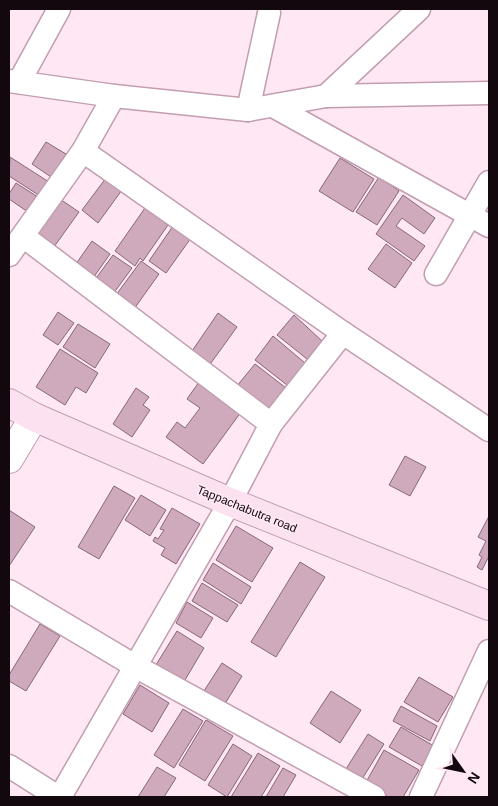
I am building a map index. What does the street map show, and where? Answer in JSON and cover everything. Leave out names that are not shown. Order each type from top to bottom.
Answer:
[{"type":"main road","name":"Tappachabutra road","points":[[9,403],[34,417],[230,502],[489,606]]},
{"type":"street","points":[[59,9],[14,81],[114,96],[248,110],[326,96],[489,93]]},
{"type":"street","points":[[326,96],[419,9]]},
{"type":"street","points":[[248,110],[268,10]]},
{"type":"street","points":[[9,255],[83,151],[114,96]]},
{"type":"street","points":[[273,106],[489,226]]},
{"type":"street","points":[[83,151],[343,333],[489,430]]},
{"type":"street","points":[[436,274],[489,182]]},
{"type":"street","points":[[23,236],[271,424]]},
{"type":"street","points":[[9,766],[59,797],[230,502],[271,424],[343,333]]},
{"type":"street","points":[[9,458],[34,417]]},
{"type":"street","points":[[9,591],[135,666],[374,797]]},
{"type":"street","points":[[420,797],[489,651]]},
{"type":"building","points":[[46,142],[66,154],[51,177],[32,164]]},
{"type":"building","points":[[10,157],[49,182],[40,196],[9,176]]},
{"type":"building","points":[[340,158],[374,179],[353,212],[319,191]]},
{"type":"building","points":[[379,177],[399,191],[377,225],[356,212]]},
{"type":"building","points":[[106,178],[122,190],[98,223],[82,210]]},
{"type":"building","points":[[16,183],[38,197],[28,212],[9,199],[9,194]]},
{"type":"building","points":[[403,195],[435,218],[424,234],[402,218],[396,226],[425,246],[414,261],[376,234]]},
{"type":"building","points":[[57,197],[79,212],[51,251],[29,235]]},
{"type":"building","points":[[145,208],[168,225],[143,261],[140,258],[135,266],[115,251]]},
{"type":"building","points":[[173,226],[191,238],[166,273],[149,261]]},
{"type":"building","points":[[92,241],[110,254],[91,281],[73,268]]},
{"type":"building","points":[[386,244],[412,263],[395,288],[368,269]]},
{"type":"building","points":[[113,255],[132,268],[113,294],[94,281]]},
{"type":"building","points":[[141,261],[159,274],[134,309],[116,295]]},
{"type":"building","points":[[58,312],[74,323],[58,345],[43,335]]},
{"type":"building","points":[[218,313],[237,327],[208,367],[190,354]]},
{"type":"building","points":[[294,315],[322,341],[307,359],[277,335]]},
{"type":"building","points":[[78,324],[110,344],[95,368],[63,347]]},
{"type":"building","points":[[273,336],[305,363],[287,385],[255,360]]},
{"type":"building","points":[[60,349],[98,373],[86,393],[76,387],[65,405],[36,387]]},
{"type":"building","points":[[255,364],[286,388],[267,411],[236,387]]},
{"type":"building","points":[[199,382],[241,412],[203,464],[166,437],[177,422],[185,428],[200,408],[187,399]]},
{"type":"building","points":[[136,388],[149,397],[143,405],[150,410],[132,437],[113,424]]},
{"type":"building","points":[[405,456],[426,467],[410,496],[389,485]]},
{"type":"building","points":[[114,486],[135,498],[99,559],[78,547]]},
{"type":"building","points":[[141,495],[166,510],[150,536],[125,520]]},
{"type":"building","points":[[172,508],[200,524],[176,564],[161,555],[165,548],[153,541],[155,537],[158,539],[164,530],[160,529]]},
{"type":"building","points":[[9,510],[35,527],[9,566]]},
{"type":"building","points":[[489,516],[489,556],[482,570],[477,567],[482,557],[479,555],[486,541],[478,537]]},
{"type":"building","points":[[236,526],[273,548],[252,582],[216,560]]},
{"type":"building","points":[[300,562],[325,577],[276,657],[251,642]]},
{"type":"building","points":[[213,563],[251,587],[241,604],[203,580]]},
{"type":"building","points":[[202,583],[238,605],[227,622],[192,601]]},
{"type":"building","points":[[187,602],[213,618],[201,638],[176,623]]},
{"type":"building","points":[[40,624],[60,636],[26,691],[9,681],[9,675]]},
{"type":"building","points":[[177,631],[204,648],[182,685],[154,668]]},
{"type":"building","points":[[222,663],[242,676],[223,707],[202,694]]},
{"type":"building","points":[[419,677],[453,697],[438,722],[404,702]]},
{"type":"building","points":[[140,685],[169,703],[152,732],[123,714]]},
{"type":"building","points":[[331,691],[361,710],[340,743],[310,723]]},
{"type":"building","points":[[401,706],[437,726],[430,741],[393,721]]},
{"type":"building","points":[[183,709],[203,721],[174,768],[154,755]]},
{"type":"building","points":[[206,720],[233,736],[205,781],[179,765]]},
{"type":"building","points":[[401,727],[434,746],[422,766],[389,747]]},
{"type":"building","points":[[368,734],[384,744],[362,779],[346,769]]},
{"type":"building","points":[[233,744],[252,756],[227,797],[208,785]]},
{"type":"building","points":[[384,750],[419,770],[403,797],[388,797],[365,784]]},
{"type":"building","points":[[258,753],[280,766],[261,797],[231,797]]},
{"type":"building","points":[[157,767],[176,778],[164,797],[138,797]]},
{"type":"building","points":[[283,768],[296,775],[283,797],[266,797]]}]
